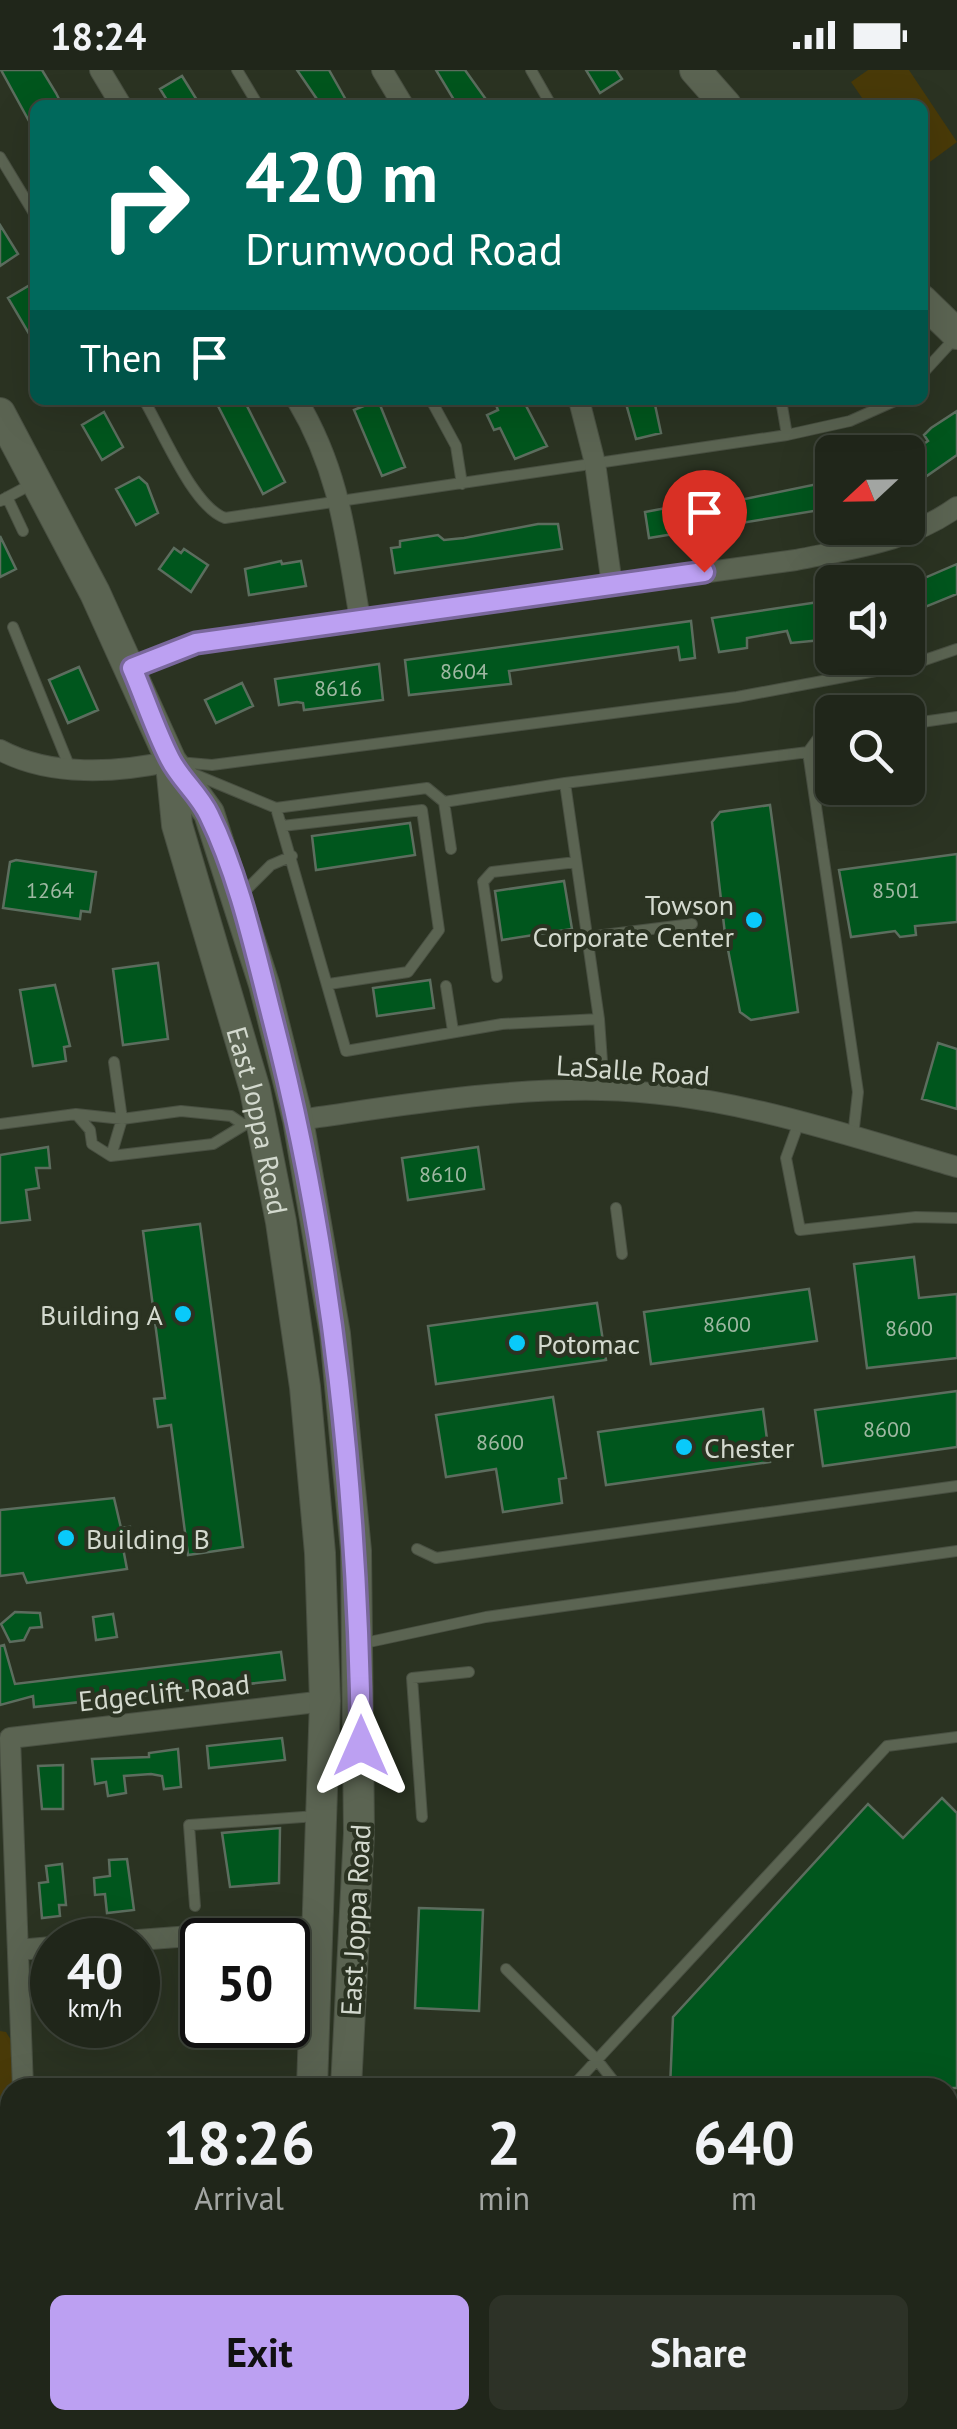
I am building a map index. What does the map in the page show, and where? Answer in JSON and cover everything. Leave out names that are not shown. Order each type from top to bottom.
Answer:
[{"type":"main road","points":[[695,70],[722,100]]},
{"type":"main road","points":[[928,306],[957,335]]},
{"type":"main road","name":"East Joppa Road","points":[[0,414],[13,446],[38,481],[132,668],[171,761],[208,813],[238,898],[298,1120],[334,1334],[356,1551],[359,1833],[347,2078]]},
{"type":"main road","name":"East Joppa Road","points":[[171,761],[177,825],[221,967],[297,1320],[320,1553],[325,1702],[312,2078]]},
{"type":"main road","points":[[253,1124],[298,1120]]},
{"type":"main road","points":[[320,1553],[356,1551]]},
{"type":"street","points":[[100,70],[118,100]]},
{"type":"street","points":[[382,70],[400,100]]},
{"type":"street","points":[[300,405],[322,442],[340,500],[360,619]]},
{"type":"street","points":[[581,405],[596,463],[612,585]]},
{"type":"street","points":[[132,668],[196,643],[871,545],[910,536],[957,507]]},
{"type":"street","points":[[0,750],[30,763],[70,768],[137,768],[171,761]]},
{"type":"street","name":"LaSalle Road","points":[[298,1120],[467,1096],[604,1090],[689,1099],[800,1121],[957,1167]]},
{"type":"street","name":"Edgeclift Road","points":[[18,1950],[10,1738],[325,1702]]},
{"type":"street","points":[[160,1938],[320,1926]]},
{"type":"street","points":[[22,2078],[18,1950],[30,1949]]},
{"type":"lane","points":[[236,70],[255,100]]},
{"type":"lane","points":[[530,70],[548,100]]},
{"type":"lane","points":[[0,157],[30,206]]},
{"type":"lane","points":[[928,367],[957,335]]},
{"type":"lane","points":[[147,405],[199,496],[214,514],[225,518],[787,435],[850,421],[886,405]]},
{"type":"lane","points":[[435,405],[456,446],[462,484]]},
{"type":"lane","points":[[781,405],[787,435]]},
{"type":"lane","points":[[23,530],[3,499],[38,481]]},
{"type":"lane","points":[[12,627],[70,768]]},
{"type":"lane","points":[[171,761],[212,766],[737,697],[913,664],[957,649]]},
{"type":"lane","points":[[925,722],[957,717]]},
{"type":"lane","points":[[444,802],[808,752],[815,743]]},
{"type":"lane","points":[[808,752],[858,1092],[853,1136]]},
{"type":"lane","points":[[171,761],[218,787],[276,808],[427,788],[444,802],[451,848]]},
{"type":"lane","points":[[565,783],[599,1019],[604,1090]]},
{"type":"lane","points":[[276,808],[346,1051],[454,1031],[599,1019]]},
{"type":"lane","points":[[282,826],[422,810],[439,930],[408,972],[329,984]]},
{"type":"lane","points":[[238,898],[271,865],[292,856]]},
{"type":"lane","points":[[497,977],[482,882],[492,872],[576,862]]},
{"type":"lane","points":[[587,937],[692,924]]},
{"type":"lane","points":[[446,986],[454,1031]]},
{"type":"lane","points":[[111,1156],[122,1119],[114,1062]]},
{"type":"lane","points":[[0,1124],[76,1114],[122,1119],[196,1111],[253,1124]]},
{"type":"lane","points":[[76,1114],[90,1130],[92,1144],[111,1156],[213,1144],[253,1124]]},
{"type":"lane","points":[[800,1121],[786,1158],[800,1230],[916,1216],[957,1218]]},
{"type":"lane","points":[[616,1208],[622,1254]]},
{"type":"lane","points":[[417,1549],[436,1558],[957,1486]]},
{"type":"lane","points":[[359,1644],[486,1618],[957,1552]]},
{"type":"lane","points":[[422,1817],[412,1678],[469,1672]]},
{"type":"lane","points":[[581,2078],[887,1746],[957,1737]]},
{"type":"lane","points":[[195,1906],[190,1825],[324,1816]]},
{"type":"lane","points":[[506,1969],[612,2078]]},
{"type":"lane","points":[[310,2030],[314,2030]]},
{"type":"shaded area","points":[[868,70],[909,70],[957,142],[928,163],[928,100],[864,100],[851,82]]},
{"type":"shaded area","points":[[0,2031],[6,2032],[21,2056],[17,2078],[0,2078]]},
{"type":"building","points":[[1,70],[42,70],[56,93],[60,100],[30,100],[30,123]]},
{"type":"building","points":[[297,70],[329,70],[346,100],[318,100]]},
{"type":"building","points":[[436,70],[465,70],[486,100],[454,100]]},
{"type":"building","points":[[586,70],[616,70],[622,79],[600,93]]},
{"type":"building","points":[[182,76],[197,100],[167,100],[160,89]]},
{"type":"building","points":[[0,225],[18,254],[0,266]]},
{"type":"building","points":[[30,285],[30,335],[8,298]]},
{"type":"building","points":[[218,405],[246,405],[285,482],[263,494]]},
{"type":"building","points":[[380,405],[405,467],[382,476],[354,410]]},
{"type":"building","points":[[496,405],[526,405],[547,446],[515,459],[500,428],[494,430],[487,415],[498,410]]},
{"type":"building","points":[[626,405],[655,405],[661,433],[636,439]]},
{"type":"building","points":[[957,411],[957,455],[925,477],[928,441],[924,435]]},
{"type":"building","points":[[104,412],[123,447],[102,460],[82,425]]},
{"type":"building","points":[[139,477],[147,484],[158,513],[136,525],[116,489]]},
{"type":"building","points":[[815,485],[815,511],[649,538],[645,512],[714,499],[712,492],[734,491],[736,498]]},
{"type":"building","points":[[558,524],[562,549],[395,573],[391,548],[400,547],[400,541],[438,535],[444,540],[464,538]]},
{"type":"building","points":[[0,536],[16,569],[0,577]]},
{"type":"building","points":[[174,548],[181,553],[184,549],[208,565],[191,592],[159,569]]},
{"type":"building","points":[[301,561],[306,586],[249,595],[245,569]]},
{"type":"building","points":[[957,564],[957,594],[925,607],[925,578]]},
{"type":"building","points":[[815,603],[815,641],[791,643],[787,631],[747,638],[747,648],[719,652],[712,618]]},
{"type":"building","points":[[691,621],[695,658],[680,660],[678,647],[509,671],[511,684],[409,695],[405,660]]},
{"type":"building","points":[[379,664],[383,700],[304,710],[303,703],[279,705],[275,679]]},
{"type":"building","points":[[79,667],[98,710],[68,723],[49,680]]},
{"type":"building","points":[[242,683],[253,706],[216,723],[205,700]]},
{"type":"building","name":"Towson Corporate Center","points":[[770,805],[798,1012],[751,1020],[740,1012],[725,934],[712,822],[720,812]]},
{"type":"building","points":[[410,823],[415,855],[316,870],[312,836]]},
{"type":"building","points":[[957,854],[957,922],[915,926],[916,935],[900,937],[895,931],[851,937],[839,870]]},
{"type":"building","points":[[10,862],[96,872],[90,912],[81,911],[80,919],[3,908]]},
{"type":"building","points":[[564,881],[572,929],[502,940],[495,891]]},
{"type":"building","points":[[158,963],[168,1039],[123,1045],[113,969]]},
{"type":"building","points":[[430,980],[434,1008],[377,1016],[373,988]]},
{"type":"building","points":[[55,985],[70,1046],[64,1047],[66,1061],[33,1066],[20,990]]},
{"type":"building","points":[[938,1043],[957,1049],[957,1109],[922,1099]]},
{"type":"building","points":[[48,1147],[50,1168],[36,1168],[39,1188],[26,1190],[30,1220],[0,1223],[0,1155]]},
{"type":"building","points":[[478,1147],[484,1189],[408,1200],[402,1158]]},
{"type":"building","name":"Building A","points":[[200,1224],[243,1547],[188,1555],[171,1425],[158,1427],[154,1399],[165,1398],[143,1231]]},
{"type":"building","points":[[914,1257],[919,1298],[957,1294],[957,1358],[867,1368],[854,1264]]},
{"type":"building","points":[[809,1289],[817,1341],[651,1364],[644,1312]]},
{"type":"building","name":"Potomac","points":[[597,1303],[606,1360],[436,1384],[428,1326]]},
{"type":"building","points":[[957,1391],[957,1447],[823,1466],[815,1410]]},
{"type":"building","points":[[553,1397],[566,1478],[559,1479],[562,1503],[503,1512],[496,1469],[446,1477],[436,1415]]},
{"type":"building","name":"Chester","points":[[763,1409],[770,1462],[606,1485],[598,1432]]},
{"type":"building","name":"Building B","points":[[114,1498],[121,1528],[130,1527],[133,1548],[123,1548],[127,1569],[27,1583],[23,1573],[0,1576],[0,1510]]},
{"type":"building","points":[[15,1612],[40,1613],[42,1627],[30,1628],[24,1640],[10,1642],[1,1624]]},
{"type":"building","points":[[113,1614],[117,1637],[96,1640],[93,1617]]},
{"type":"building","points":[[4,1645],[15,1684],[281,1652],[285,1680],[34,1707],[33,1696],[0,1705],[0,1646]]},
{"type":"building","points":[[282,1738],[285,1760],[209,1768],[207,1746]]},
{"type":"building","points":[[178,1749],[181,1787],[164,1789],[162,1776],[151,1774],[124,1776],[126,1793],[108,1796],[106,1782],[95,1784],[92,1759],[149,1757],[149,1753]]},
{"type":"building","points":[[63,1765],[63,1809],[42,1809],[38,1766]]},
{"type":"building","points":[[942,1798],[957,1813],[957,2078],[670,2078],[673,2017],[868,1804],[903,1838]]},
{"type":"building","points":[[280,1828],[279,1883],[230,1887],[222,1833]]},
{"type":"building","points":[[127,1859],[134,1910],[107,1913],[105,1894],[95,1895],[94,1878],[110,1876],[109,1860]]},
{"type":"building","points":[[62,1864],[66,1905],[59,1905],[60,1916],[42,1918],[39,1883],[48,1882],[46,1866]]},
{"type":"building","points":[[419,1908],[483,1910],[479,2011],[415,2008]]},
{"type":"place","name":"Towson Corporate Center","points":[[754,920]]},
{"type":"place","name":"Building A","points":[[183,1314]]},
{"type":"place","name":"Potomac","points":[[517,1343]]},
{"type":"place","name":"Chester","points":[[684,1447]]},
{"type":"place","name":"Building B","points":[[66,1538]]},
{"type":"route","points":[[361,1746],[356,1551],[346,1441],[334,1334],[298,1120],[264,984],[208,813],[171,761],[132,668],[196,643],[704,572]]}]
